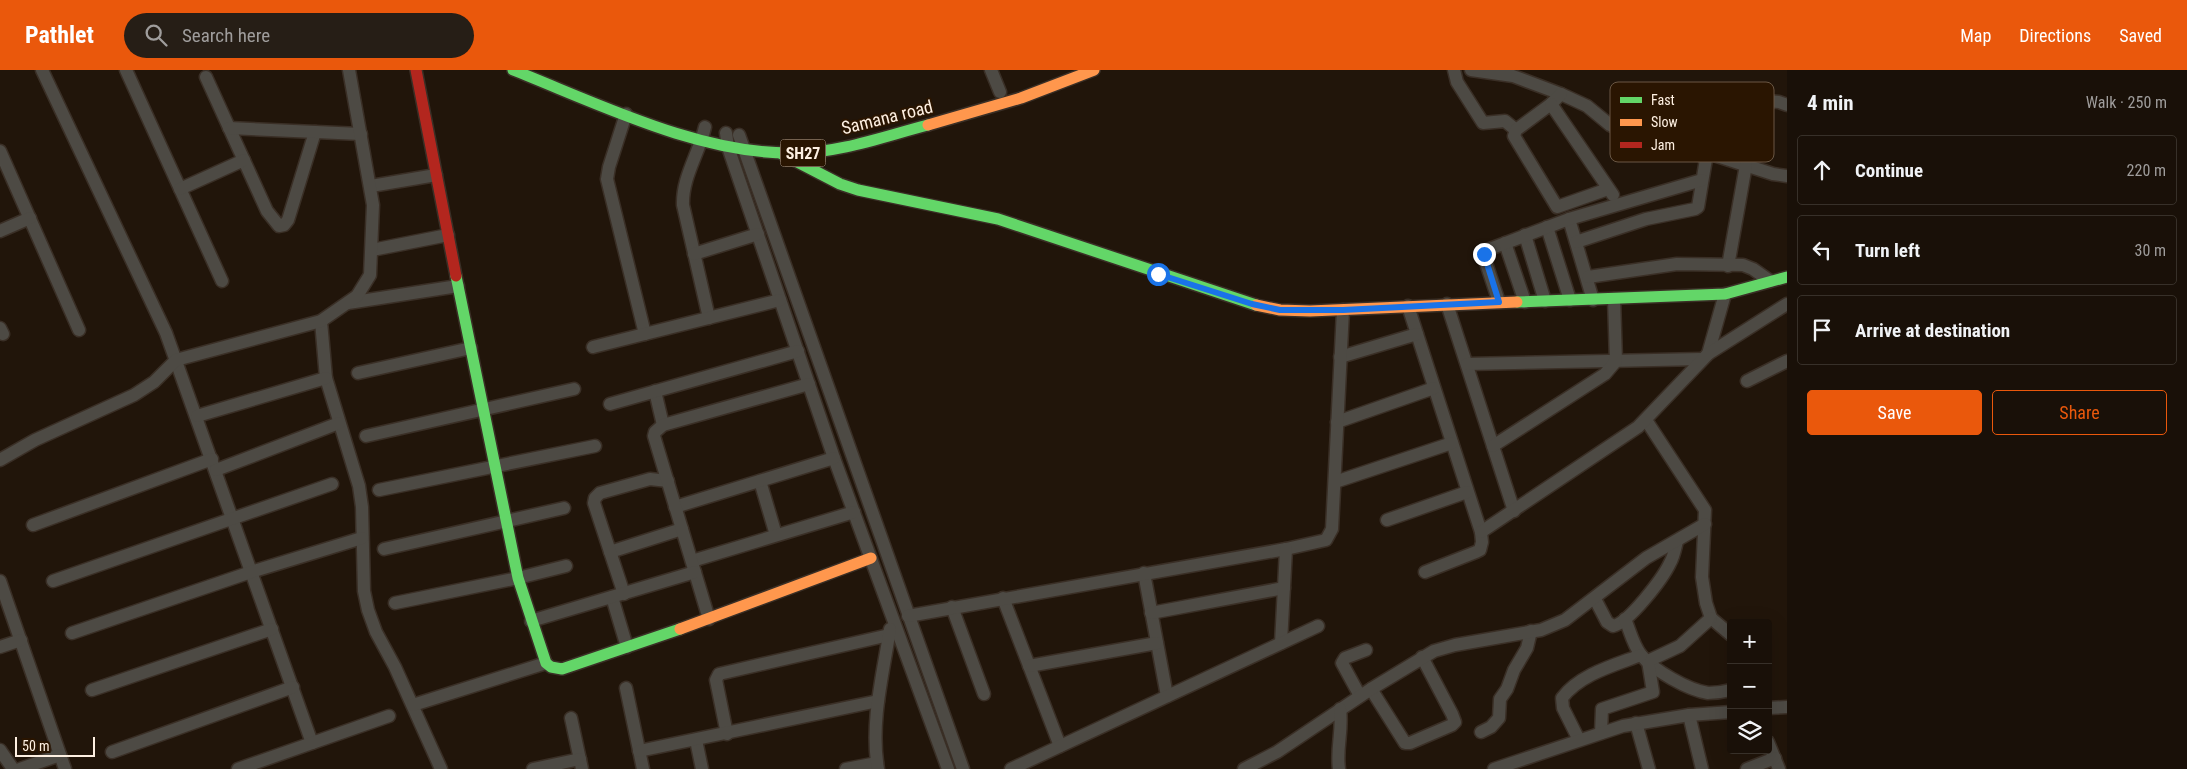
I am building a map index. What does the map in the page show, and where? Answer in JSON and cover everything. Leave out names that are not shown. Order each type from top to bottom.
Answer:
[{"type":"street","points":[[42,70],[166,333],[312,743]]},
{"type":"street","points":[[126,70],[222,281]]},
{"type":"street","points":[[0,460],[35,440],[134,395],[154,382],[176,360],[321,322],[357,296],[370,275],[373,205],[349,70]]},
{"type":"street","points":[[416,70],[518,578],[546,663],[551,667],[562,669],[709,619],[871,558]]},
{"type":"street","name":"Samana road","points":[[514,70],[626,114],[704,134],[726,133],[755,137]]},
{"type":"street","points":[[991,70],[1000,92]]},
{"type":"street","name":"Samana road","points":[[689,122],[704,134],[728,147],[782,154],[811,152],[852,144],[943,121],[1024,98],[1094,70]]},
{"type":"street","points":[[1454,70],[1457,82],[1483,123],[1505,121],[1516,130]]},
{"type":"street","points":[[1471,70],[1513,76],[1560,94],[1587,106],[1610,125]]},
{"type":"street","points":[[1034,80],[1051,74]]},
{"type":"street","points":[[206,76],[273,221],[279,226],[284,225],[288,220],[315,132]]},
{"type":"street","points":[[985,96],[1017,87]]},
{"type":"street","points":[[1560,94],[1551,104],[1516,130],[1514,136],[1555,206],[1560,206],[1608,189]]},
{"type":"street","points":[[1551,104],[1618,204]]},
{"type":"street","points":[[626,114],[609,167],[607,180],[645,334]]},
{"type":"street","points":[[229,128],[361,134]]},
{"type":"street","points":[[726,133],[728,147],[834,458],[948,769]]},
{"type":"street","points":[[704,134],[682,194],[694,254],[710,318]]},
{"type":"street","points":[[739,135],[962,769]]},
{"type":"street","points":[[0,152],[79,330]]},
{"type":"street","points":[[782,154],[840,184],[858,190],[965,210],[998,219],[1252,304],[1280,310],[1343,310],[1447,304],[1725,294],[1787,277]]},
{"type":"street","points":[[180,189],[244,160]]},
{"type":"street","points":[[1576,242],[1646,219],[1692,211],[1698,207],[1705,162]]},
{"type":"street","points":[[1736,162],[1773,174],[1787,176]]},
{"type":"street","points":[[1728,266],[1746,165]]},
{"type":"street","points":[[371,186],[436,175]]},
{"type":"street","points":[[1499,302],[1484,254],[1488,250],[1569,219],[1702,180]]},
{"type":"street","points":[[0,231],[30,218]]},
{"type":"street","points":[[1569,219],[1588,277],[1593,300]]},
{"type":"street","points":[[1547,227],[1570,300]]},
{"type":"street","points":[[694,254],[758,234]]},
{"type":"street","points":[[372,250],[448,235]]},
{"type":"street","points":[[1525,235],[1545,301]]},
{"type":"street","points":[[1505,243],[1525,302]]},
{"type":"street","points":[[1588,277],[1677,264],[1748,266],[1770,281]]},
{"type":"street","points":[[348,303],[458,286]]},
{"type":"street","points":[[1705,356],[1725,294]]},
{"type":"street","points":[[1493,446],[1599,379],[1616,361],[1614,299]]},
{"type":"street","points":[[593,346],[780,300]]},
{"type":"street","points":[[1447,304],[1514,511]]},
{"type":"street","points":[[1481,532],[1646,420],[1705,356],[1787,304]]},
{"type":"street","points":[[1408,306],[1481,532],[1482,542],[1480,550],[1424,572]]},
{"type":"street","points":[[908,616],[1286,549],[1319,542],[1330,535],[1335,482],[1343,310]]},
{"type":"street","points":[[321,322],[326,378],[360,486],[364,591],[368,610],[376,632],[413,706],[441,769]]},
{"type":"street","points":[[1340,357],[1417,334]]},
{"type":"street","points":[[358,373],[472,348]]},
{"type":"street","points":[[610,404],[798,351]]},
{"type":"street","points":[[1467,364],[1616,361],[1705,356]]},
{"type":"street","points":[[1747,381],[1787,361]]},
{"type":"street","points":[[197,416],[326,378]]},
{"type":"street","points":[[709,619],[654,436],[657,429],[663,425],[809,384]]},
{"type":"street","points":[[1337,422],[1434,388]]},
{"type":"street","points":[[366,436],[574,389]]},
{"type":"street","points":[[655,391],[663,425]]},
{"type":"street","points":[[1646,420],[1703,506],[1706,515],[1702,577],[1706,603],[1711,618],[1727,632]]},
{"type":"street","points":[[34,525],[339,423]]},
{"type":"street","points":[[1335,482],[1452,443]]},
{"type":"street","points":[[379,490],[595,446]]},
{"type":"street","points":[[675,506],[834,458]]},
{"type":"street","points":[[627,647],[610,552],[594,503],[597,495],[650,479],[668,481]]},
{"type":"street","points":[[760,481],[776,535]]},
{"type":"street","points":[[53,581],[332,484]]},
{"type":"street","points":[[1387,520],[1468,492]]},
{"type":"street","points":[[384,549],[564,508]]},
{"type":"street","points":[[531,621],[618,595],[776,535],[854,512]]},
{"type":"street","points":[[1244,769],[1277,752],[1422,657],[1455,645],[1550,628],[1595,599],[1646,558],[1705,524]]},
{"type":"street","points":[[610,552],[682,529]]},
{"type":"street","points":[[72,633],[251,572],[362,538]]},
{"type":"street","points":[[1595,599],[1610,625],[1616,625],[1625,619],[1658,582],[1669,565],[1677,541]]},
{"type":"street","points":[[1281,643],[1286,549]]},
{"type":"street","points":[[395,603],[518,578],[566,566]]},
{"type":"street","points":[[1144,574],[1167,696]]},
{"type":"street","points":[[0,581],[65,769]]},
{"type":"street","points":[[1152,613],[1284,588]]},
{"type":"street","points":[[1003,598],[1060,746]]},
{"type":"street","points":[[952,608],[984,694]]},
{"type":"street","points":[[846,769],[877,766],[878,702],[892,616]]},
{"type":"street","points":[[1579,740],[1561,702],[1562,698],[1573,687],[1589,676],[1680,646],[1711,618]]},
{"type":"street","points":[[1600,733],[1602,709],[1653,692],[1645,658],[1625,619]]},
{"type":"street","points":[[1011,769],[1318,626]]},
{"type":"street","points":[[92,690],[272,629]]},
{"type":"street","points":[[1481,732],[1491,727],[1499,718],[1500,699],[1507,688],[1514,670],[1528,648],[1531,631]]},
{"type":"street","points":[[727,734],[716,680],[719,674],[889,636]]},
{"type":"street","points":[[0,647],[21,640]]},
{"type":"street","points":[[1030,666],[1157,643]]},
{"type":"street","points":[[1360,696],[1342,663],[1345,658],[1366,650]]},
{"type":"street","points":[[1372,689],[1405,743],[1410,743],[1452,725],[1454,722],[1452,714],[1422,657]]},
{"type":"street","points":[[1645,658],[1679,682],[1701,691],[1717,693],[1727,691]]},
{"type":"street","points":[[413,706],[546,663]]},
{"type":"street","points":[[112,752],[293,687]]},
{"type":"street","points":[[626,688],[643,769]]},
{"type":"street","points":[[639,751],[878,702]]},
{"type":"street","points":[[1772,705],[1787,707]]},
{"type":"street","points":[[1339,769],[1337,751],[1342,723],[1340,709]]},
{"type":"street","points":[[1494,769],[1600,733],[1636,723],[1727,712]]},
{"type":"street","points":[[238,769],[255,766],[312,743],[389,716]]},
{"type":"street","points":[[1690,716],[1702,769]]},
{"type":"street","points":[[533,769],[581,764],[571,718]]},
{"type":"street","points":[[1636,723],[1649,769]]},
{"type":"street","points":[[696,740],[702,769]]},
{"type":"street","points":[[1747,769],[1780,763],[1772,749]]},
{"type":"street","points":[[0,750],[13,769]]},
{"type":"street","points":[[20,769],[60,755]]},
{"type":"traffic: fast","points":[[513,70],[615,112],[687,137],[723,146],[759,151],[795,153],[829,150],[928,125]]},
{"type":"traffic: fast","points":[[782,154],[840,184],[858,190],[998,219],[1256,305]]},
{"type":"traffic: fast","points":[[456,276],[518,578],[546,663],[551,667],[562,669],[680,629]]},
{"type":"traffic: fast","points":[[1517,302],[1725,294],[1787,277]]},
{"type":"traffic: slow","points":[[928,125],[1021,98],[1094,70]]},
{"type":"traffic: slow","points":[[1256,305],[1280,310],[1310,311],[1517,302]]},
{"type":"traffic: slow","points":[[680,629],[871,558]]},
{"type":"traffic: jam","points":[[416,70],[456,276]]},
{"type":"route","points":[[1158,274],[1252,304],[1280,310],[1343,310],[1499,302],[1484,254]]}]
